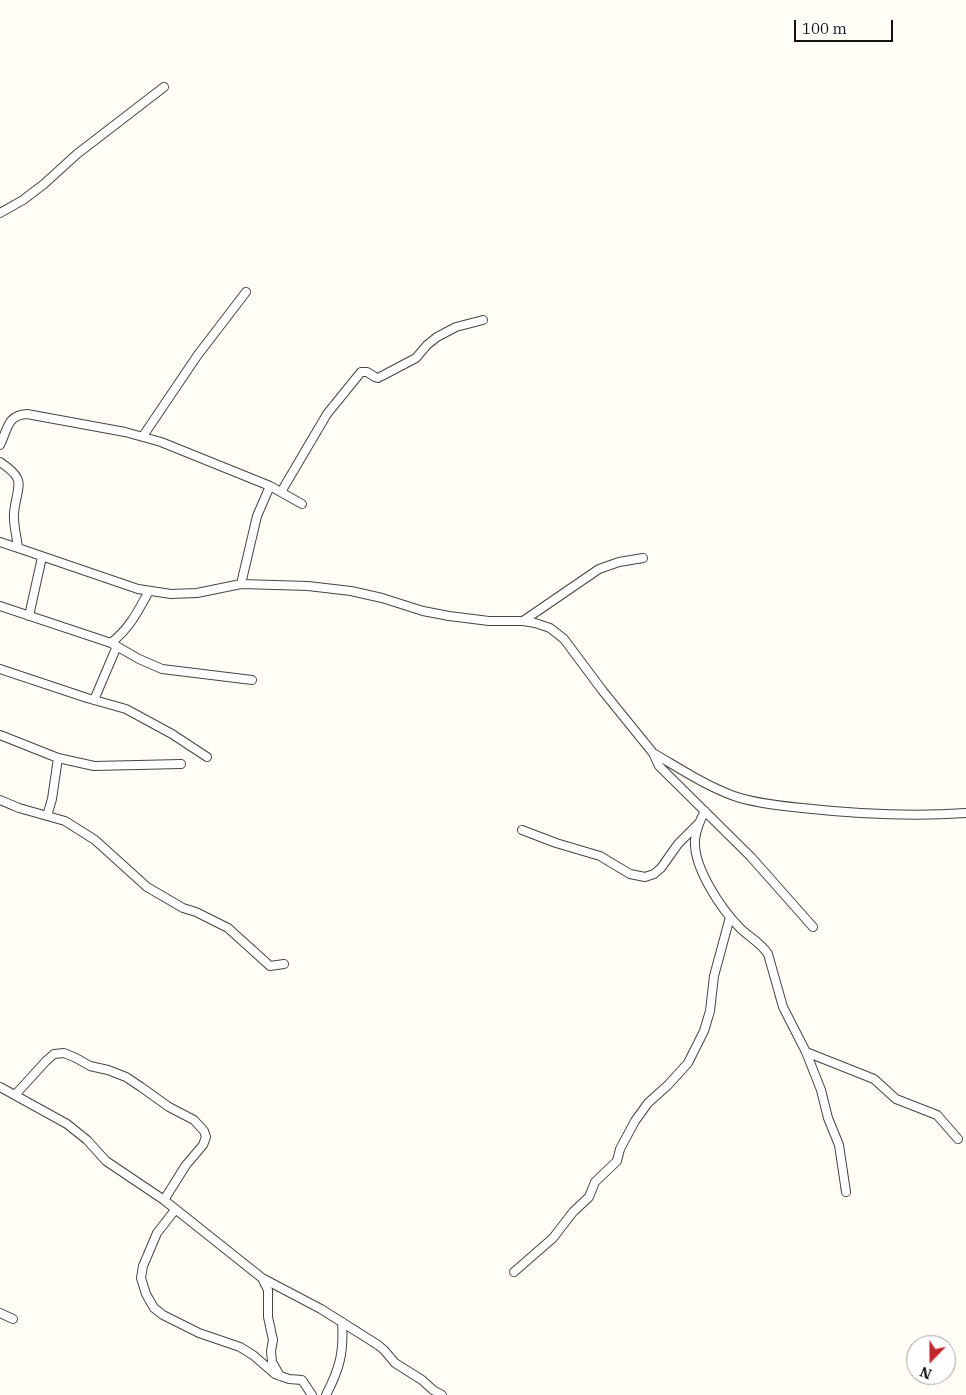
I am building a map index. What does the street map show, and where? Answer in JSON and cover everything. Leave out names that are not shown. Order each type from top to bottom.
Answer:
[{"type":"street","points":[[0,213],[23,200],[77,154],[164,87]]},
{"type":"street","points":[[143,436],[197,356],[246,292]]},
{"type":"street","points":[[281,492],[326,414],[361,372],[367,372],[378,378],[416,358],[427,345],[443,334],[456,327],[483,320]]},
{"type":"street","points":[[0,445],[13,418],[18,414],[27,414],[143,436],[270,486],[302,504]]},
{"type":"street","points":[[0,462],[13,471],[19,480],[14,514],[18,548]]},
{"type":"street","points":[[241,584],[256,516],[270,486]]},
{"type":"street","points":[[0,542],[149,591],[171,594],[197,593],[241,584],[308,586],[351,591],[440,614],[489,621],[523,621],[550,628],[564,639],[653,753],[659,766],[751,857],[813,927]]},
{"type":"street","points":[[29,616],[42,557]]},
{"type":"street","points":[[523,621],[599,569],[619,562],[643,558]]},
{"type":"street","points":[[94,700],[114,644],[133,620],[149,591]]},
{"type":"street","points":[[0,606],[114,644],[139,659],[162,669],[252,680]]},
{"type":"street","points":[[0,668],[126,709],[172,734],[207,757]]},
{"type":"street","points":[[0,735],[58,758],[94,766],[180,764]]},
{"type":"street","points":[[653,753],[704,782],[735,796],[782,806],[871,814],[966,814]]},
{"type":"street","points":[[47,816],[52,799],[58,758]]},
{"type":"street","points":[[0,800],[19,808],[65,821],[95,840],[147,887],[183,908],[196,912],[228,928],[270,966],[284,964]]},
{"type":"street","points":[[522,830],[556,843],[600,856],[630,874],[645,877],[654,874],[661,868],[678,844],[698,824],[705,811]]},
{"type":"street","points":[[698,824],[695,845],[705,879],[730,917],[740,928],[764,947],[768,954],[783,1007],[806,1052],[821,1090],[828,1118],[839,1145],[846,1192]]},
{"type":"street","points":[[514,1272],[553,1238],[573,1212],[589,1198],[595,1182],[617,1161],[620,1149],[635,1121],[648,1103],[688,1063],[704,1031],[710,1011],[714,976],[730,917]]},
{"type":"street","points":[[806,1052],[874,1079],[896,1099],[937,1115],[958,1139]]},
{"type":"street","points":[[15,1095],[54,1054],[64,1053],[90,1066],[126,1077],[169,1107],[194,1120],[204,1131],[206,1137],[203,1145],[186,1165],[164,1200]]},
{"type":"street","points":[[0,1087],[67,1124],[87,1140],[110,1164],[164,1200],[262,1278],[342,1322],[384,1350],[395,1363],[442,1395]]},
{"type":"street","points":[[175,1210],[157,1233],[143,1266],[141,1278],[154,1308],[162,1315],[206,1336],[240,1348],[253,1355],[275,1374],[302,1380],[312,1395]]},
{"type":"street","points":[[262,1278],[268,1290],[268,1317],[273,1340],[272,1362],[280,1376]]},
{"type":"street","points":[[0,1314],[12,1320]]},
{"type":"street","points":[[326,1395],[342,1359],[342,1322]]}]
